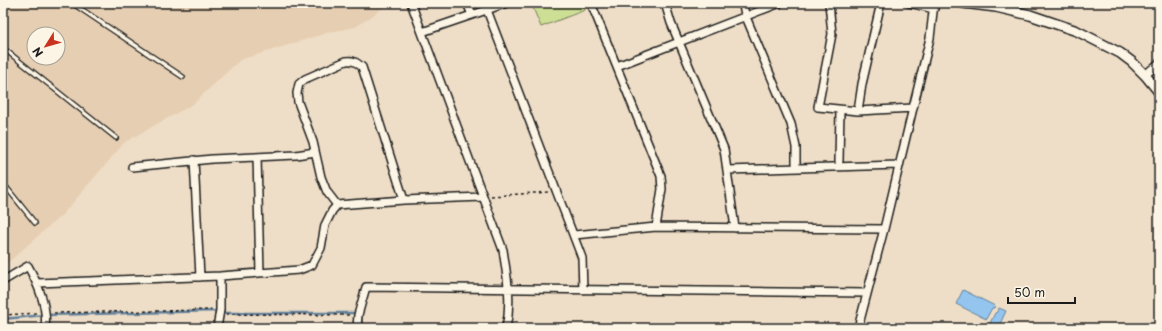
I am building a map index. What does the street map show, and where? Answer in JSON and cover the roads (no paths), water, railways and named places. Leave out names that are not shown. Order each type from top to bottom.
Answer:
[{"type":"street","points":[[411,3],[503,250],[509,289],[506,328]]},
{"type":"street","points":[[467,3],[472,15]]},
{"type":"street","points":[[422,32],[507,3]]},
{"type":"street","points":[[591,3],[661,176],[662,189],[656,227]]},
{"type":"street","points":[[665,3],[679,42],[724,149],[735,228]]},
{"type":"street","points":[[742,3],[746,17],[791,124],[796,147],[796,163]]},
{"type":"street","points":[[617,66],[780,3]]},
{"type":"street","points":[[829,3],[832,34],[818,107],[858,111],[913,108]]},
{"type":"street","points":[[858,111],[862,84],[881,3]]},
{"type":"street","points":[[858,328],[884,229],[930,38],[934,6],[909,3]]},
{"type":"street","points":[[963,3],[996,7],[1030,15],[1077,31],[1120,53],[1132,62],[1159,92]]},
{"type":"street","points":[[487,10],[582,258],[583,290]]},
{"type":"street","points":[[337,205],[326,192],[313,142],[298,102],[297,92],[299,84],[305,79],[346,61],[352,60],[357,62],[362,67],[404,200]]},
{"type":"street","points":[[1145,75],[1159,63]]},
{"type":"street","points":[[840,110],[840,161]]},
{"type":"street","points":[[132,167],[194,160],[296,155],[316,152]]},
{"type":"street","points":[[257,157],[260,273]]},
{"type":"street","points":[[194,160],[200,277]]},
{"type":"street","points":[[727,170],[899,165]]},
{"type":"street","points":[[37,283],[200,277],[299,270],[312,265],[321,248],[325,225],[332,211],[337,205],[404,200],[483,197]]},
{"type":"street","points":[[574,235],[656,227],[884,229]]},
{"type":"street","points":[[3,281],[28,266],[37,283],[45,313],[45,328]]},
{"type":"street","points":[[217,328],[220,310],[220,276]]},
{"type":"street","points":[[357,328],[358,315],[366,287],[867,293]]},
{"type":"lane","points":[[72,3],[183,77]]},
{"type":"lane","points":[[3,48],[116,138]]},
{"type":"lane","points":[[3,183],[35,224]]},
{"type":"water","points":[[963,290],[995,306],[992,308],[986,319],[956,304]]},
{"type":"water","points":[[999,308],[1006,311],[998,328],[990,323]]},
{"type":"waterway","points":[[3,319],[45,315],[219,311],[224,313],[359,313],[361,314],[362,328]]}]
